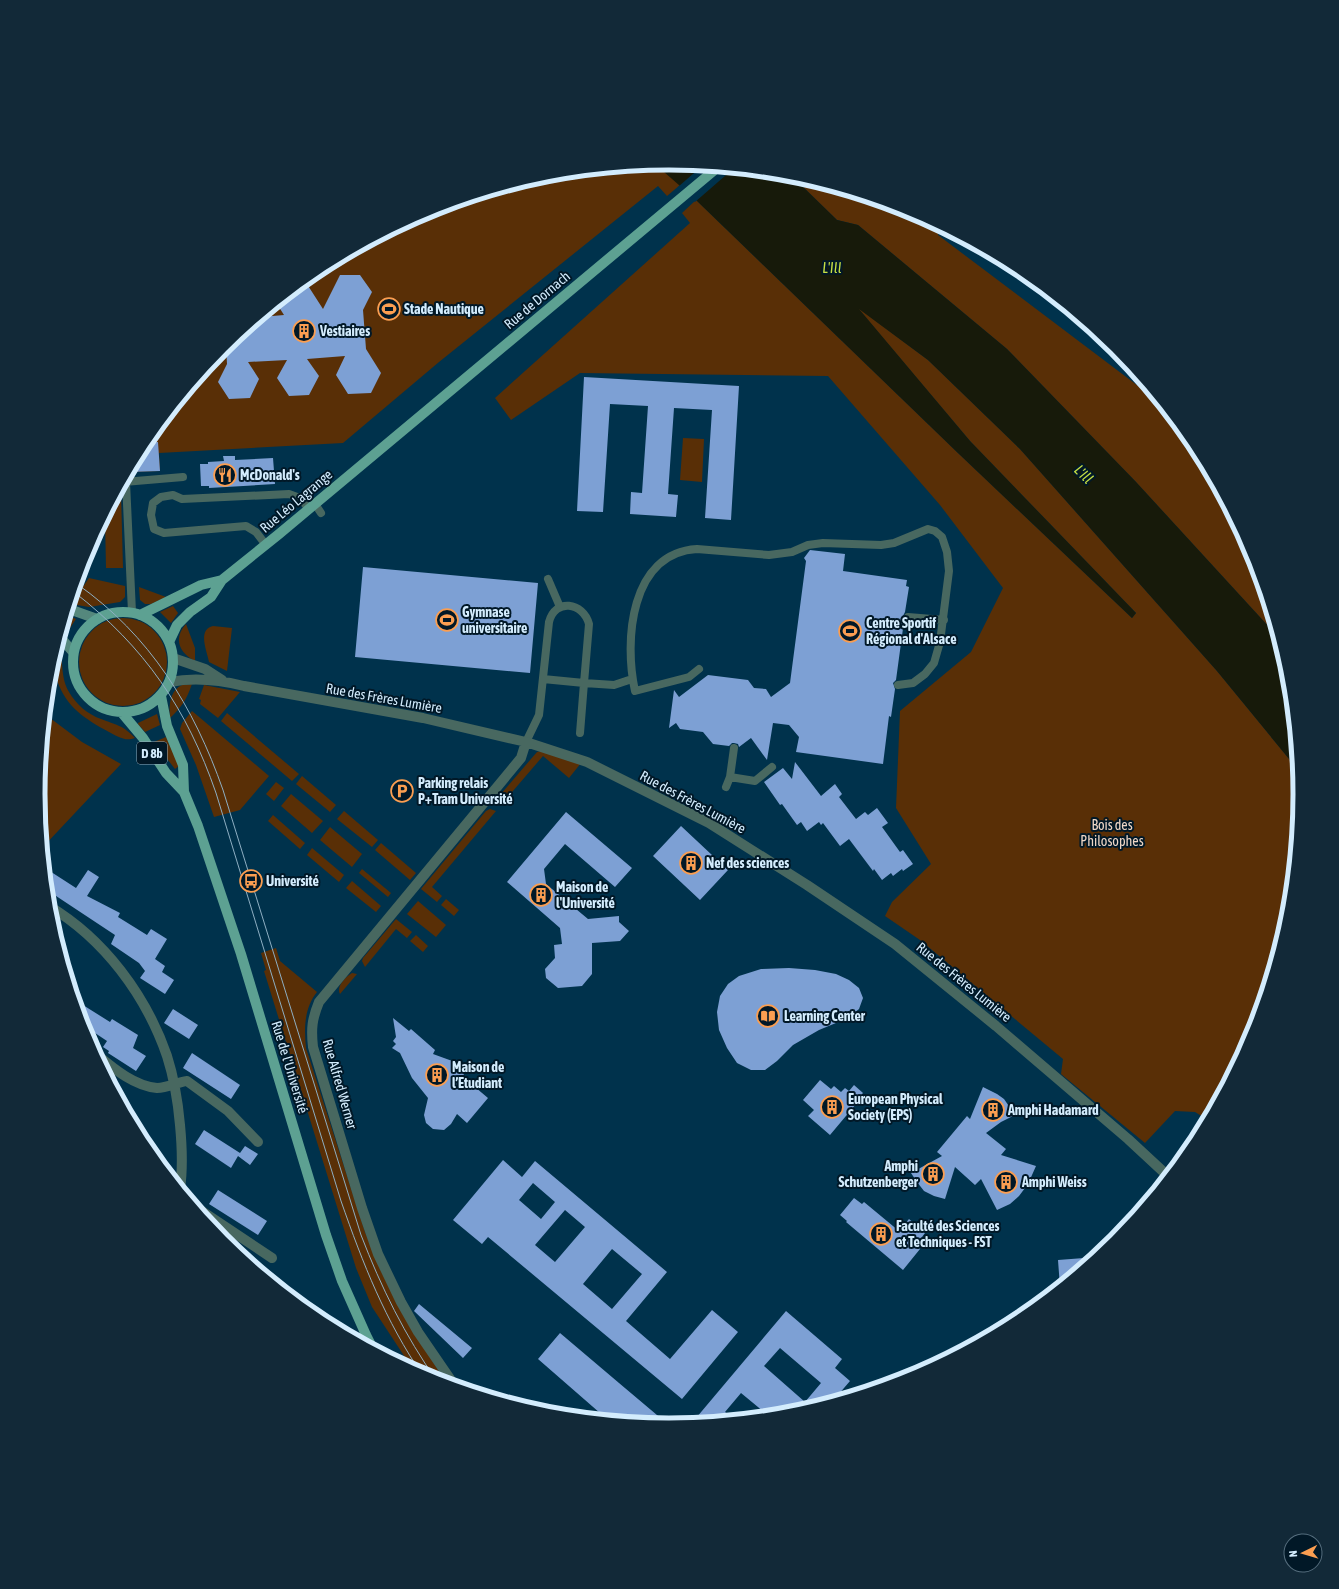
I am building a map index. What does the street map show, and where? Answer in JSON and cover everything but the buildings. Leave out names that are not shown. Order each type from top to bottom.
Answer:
[{"type":"main road","name":"Rue de Dornach","points":[[375,454],[713,171]]},
{"type":"main road","name":"Rue Léo Lagrange","points":[[222,580],[375,454]]},
{"type":"main road","points":[[136,614],[201,585],[222,580]]},
{"type":"main road","points":[[169,642],[177,625],[190,612],[211,597],[222,580]]},
{"type":"main road","points":[[73,610],[96,619]]},
{"type":"main road","points":[[113,613],[136,614],[157,625],[169,642],[173,658],[170,682],[161,696],[143,708],[133,712],[122,713],[107,710],[93,703],[82,691],[75,677],[73,652],[83,631],[96,619],[113,613]]},
{"type":"main road","points":[[64,642],[73,652]]},
{"type":"main road","name":"Rue de l'Université","points":[[161,696],[167,726],[183,764],[184,792],[241,954],[326,1235],[342,1281],[369,1342]]},
{"type":"main road","name":"Rue de l'Université","points":[[122,713],[143,738],[166,773],[184,792]]},
{"type":"street","name":"Rue des Frères Lumière","points":[[173,658],[205,669],[223,681]]},
{"type":"street","name":"Rue des Frères Lumière","points":[[170,682],[187,679],[223,681],[423,718],[526,742],[587,762],[709,823],[895,944],[996,1026],[1128,1139],[1166,1174]]},
{"type":"street","name":"Rue Alfred Werner","points":[[450,1378],[418,1332],[401,1302],[378,1254],[362,1208],[313,1047],[311,1031],[318,1002],[521,758],[526,742]]},
{"type":"street","points":[[56,910],[68,917],[114,962],[127,979],[151,1018],[167,1057],[178,1103],[181,1138],[181,1183]]},
{"type":"street","points":[[104,1060],[139,1084],[157,1088],[187,1081],[228,1110],[258,1142]]},
{"type":"street","points":[[210,1217],[272,1258]]},
{"type":"lane","points":[[129,482],[183,477]]},
{"type":"lane","points":[[126,488],[136,614]]},
{"type":"lane","points":[[266,545],[256,532],[246,526],[164,533],[154,529],[151,515],[153,503],[161,497],[173,495],[182,499],[289,494],[300,498],[321,513]]},
{"type":"lane","points":[[699,669],[689,677],[635,691],[632,679],[630,642],[635,605],[652,572],[664,561],[675,554],[687,550],[697,549],[768,555],[792,552],[808,545],[823,543],[881,545],[894,543],[928,529],[935,531],[942,537],[948,558],[949,571],[944,620],[940,642],[934,664],[913,683],[904,686],[898,685]]},
{"type":"lane","points":[[548,579],[560,607]]},
{"type":"lane","points":[[526,742],[539,715],[550,616],[560,607],[576,607],[583,612],[589,624],[580,733]]},
{"type":"lane","points":[[908,617],[944,620]]},
{"type":"lane","points":[[543,679],[614,684],[632,679]]},
{"type":"lane","points":[[726,787],[730,777],[734,748]]},
{"type":"lane","points":[[730,777],[756,781],[772,767]]},
{"type":"green space","name":"Stade Nautique","points":[[662,170],[680,185],[667,196],[658,186],[439,362],[343,443],[159,453],[160,471],[135,472],[174,414],[228,353],[289,299],[323,275],[393,234],[469,203],[508,191],[588,175],[629,171]]},
{"type":"green space","points":[[800,184],[831,191],[870,203],[939,231],[938,235],[1147,393],[1165,414],[1189,448],[1230,518],[1261,594],[1272,631],[1136,482],[1007,349],[858,225],[837,220]]},
{"type":"green space","name":"Bois des Philosophes","points":[[696,200],[958,453],[1132,618],[1136,613],[970,441],[857,307],[928,360],[1020,449],[1217,671],[1293,764],[1293,835],[1289,876],[1273,956],[1261,995],[1230,1071],[1204,1117],[1195,1112],[1175,1111],[1145,1143],[1061,1074],[1063,1059],[920,940],[885,916],[892,902],[931,864],[896,808],[900,711],[971,652],[1003,588],[940,505],[828,376],[580,373],[511,420],[495,398],[690,223],[682,213]]},
{"type":"green space","points":[[683,438],[704,439],[702,482],[680,480]]},
{"type":"green space","points":[[121,496],[123,568],[106,568],[105,527]]},
{"type":"green space","points":[[89,578],[125,586],[125,597],[120,602],[89,607],[75,605],[78,594]]},
{"type":"green space","points":[[139,587],[166,597],[151,604],[145,604],[140,600]]},
{"type":"green space","points":[[173,606],[178,613],[171,623],[160,612]]},
{"type":"green space","points":[[71,617],[76,619],[66,634]]},
{"type":"green space","points":[[123,618],[140,621],[148,625],[160,637],[164,645],[167,662],[164,679],[160,687],[148,699],[140,703],[123,706],[106,703],[98,699],[86,687],[82,679],[79,662],[82,645],[86,637],[98,625],[106,621]]},
{"type":"green space","points":[[186,624],[195,648],[195,661],[185,654],[180,645],[180,635]]},
{"type":"green space","points":[[213,626],[232,628],[227,671],[209,662],[204,636],[208,628]]},
{"type":"green space","points":[[61,656],[64,679],[69,692],[75,701],[91,714],[123,728],[135,738],[121,738],[84,717],[71,705],[57,680]]},
{"type":"green space","points":[[192,684],[183,703],[170,718],[170,704],[174,691],[182,685]]},
{"type":"green space","points":[[204,685],[240,692],[218,718],[200,704],[201,700],[199,699]]},
{"type":"green space","points":[[192,711],[269,776],[240,810],[214,817],[196,765],[180,729],[182,723]]},
{"type":"green space","points":[[227,713],[299,774],[292,781],[221,721]]},
{"type":"green space","points":[[157,714],[160,725],[145,732],[138,723]]},
{"type":"green space","points":[[50,718],[82,742],[121,764],[47,843],[45,794],[46,754]]},
{"type":"green space","points":[[166,737],[179,766],[175,769],[154,742]]},
{"type":"green space","points":[[544,750],[581,763],[569,778],[543,756],[501,805],[498,799],[500,795],[537,752]]},
{"type":"green space","points":[[302,776],[336,805],[330,812],[296,784]]},
{"type":"green space","points":[[276,782],[284,788],[274,801],[266,794]]},
{"type":"green space","points":[[291,794],[323,821],[312,833],[281,806]]},
{"type":"green space","points":[[490,809],[496,811],[432,887],[442,896],[437,902],[421,889],[486,811]]},
{"type":"green space","points":[[344,811],[378,840],[372,847],[337,819]]},
{"type":"green space","points":[[273,815],[305,843],[300,849],[268,821]]},
{"type":"green space","points":[[330,827],[362,854],[352,867],[320,840]]},
{"type":"green space","points":[[381,843],[416,873],[410,880],[375,850]]},
{"type":"green space","points":[[312,848],[344,875],[339,882],[307,855]]},
{"type":"green space","points":[[362,869],[391,893],[388,897],[359,873]]},
{"type":"green space","points":[[352,881],[381,906],[376,912],[346,888]]},
{"type":"green space","points":[[446,899],[459,910],[454,916],[441,905]]},
{"type":"green space","points":[[418,901],[446,925],[436,937],[407,914]]},
{"type":"green space","points":[[396,919],[412,932],[407,938],[396,929],[365,967],[362,961],[363,958]]},
{"type":"green space","points":[[416,935],[428,946],[423,952],[410,941]]},
{"type":"green space","points":[[276,948],[280,961],[317,992],[307,1012],[305,1033],[306,1048],[365,1232],[381,1271],[405,1318],[441,1375],[408,1361],[372,1307],[356,1268],[264,971],[266,970],[261,953]]},
{"type":"green space","points":[[352,973],[357,974],[340,994],[340,985]]},
{"type":"water","name":"L'Ill","points":[[662,170],[710,171],[751,175],[800,184],[837,220],[858,225],[1007,349],[1136,482],[1272,631],[1289,713],[1293,764],[1217,671],[1020,449],[928,360],[859,309],[970,441],[1136,613],[1132,618],[958,453],[696,200]]},
{"type":"pier","points":[[697,171],[729,173],[695,202],[678,187]]},
{"type":"tram line","points":[[81,587],[103,604],[127,626],[148,650],[183,702],[211,759],[223,790],[361,1235],[394,1311],[414,1347],[429,1370]]},
{"type":"tram line","points":[[78,595],[122,635],[142,658],[161,682],[192,734],[216,793],[349,1224],[386,1313],[415,1364]]},
{"type":"place","name":"Stade Nautique","points":[[389,309]]},
{"type":"place","name":"Vestiaires","points":[[304,331]]},
{"type":"place","name":"McDonald's","points":[[225,475]]},
{"type":"place","name":"Gymnase universitaire","points":[[447,620]]},
{"type":"place","name":"Centre Sportif Régional d'Alsace","points":[[850,631]]},
{"type":"place","name":"Parking relais P+Tram Université","points":[[402,791]]},
{"type":"place","name":"Nef des sciences","points":[[691,863]]},
{"type":"place","name":"Université","points":[[251,881]]},
{"type":"place","name":"Maison de l'Université","points":[[541,895]]},
{"type":"place","name":"Learning Center","points":[[768,1016]]},
{"type":"place","name":"Maison de l’Etudiant","points":[[437,1075]]},
{"type":"place","name":"European Physical Society (EPS)","points":[[832,1107]]},
{"type":"place","name":"Amphi Hadamard","points":[[993,1110]]},
{"type":"place","name":"Amphi Schutzenberger","points":[[933,1174]]},
{"type":"place","name":"Amphi Weiss","points":[[1006,1182]]},
{"type":"place","name":"Faculté des Sciences et Techniques - FST","points":[[881,1234]]}]
